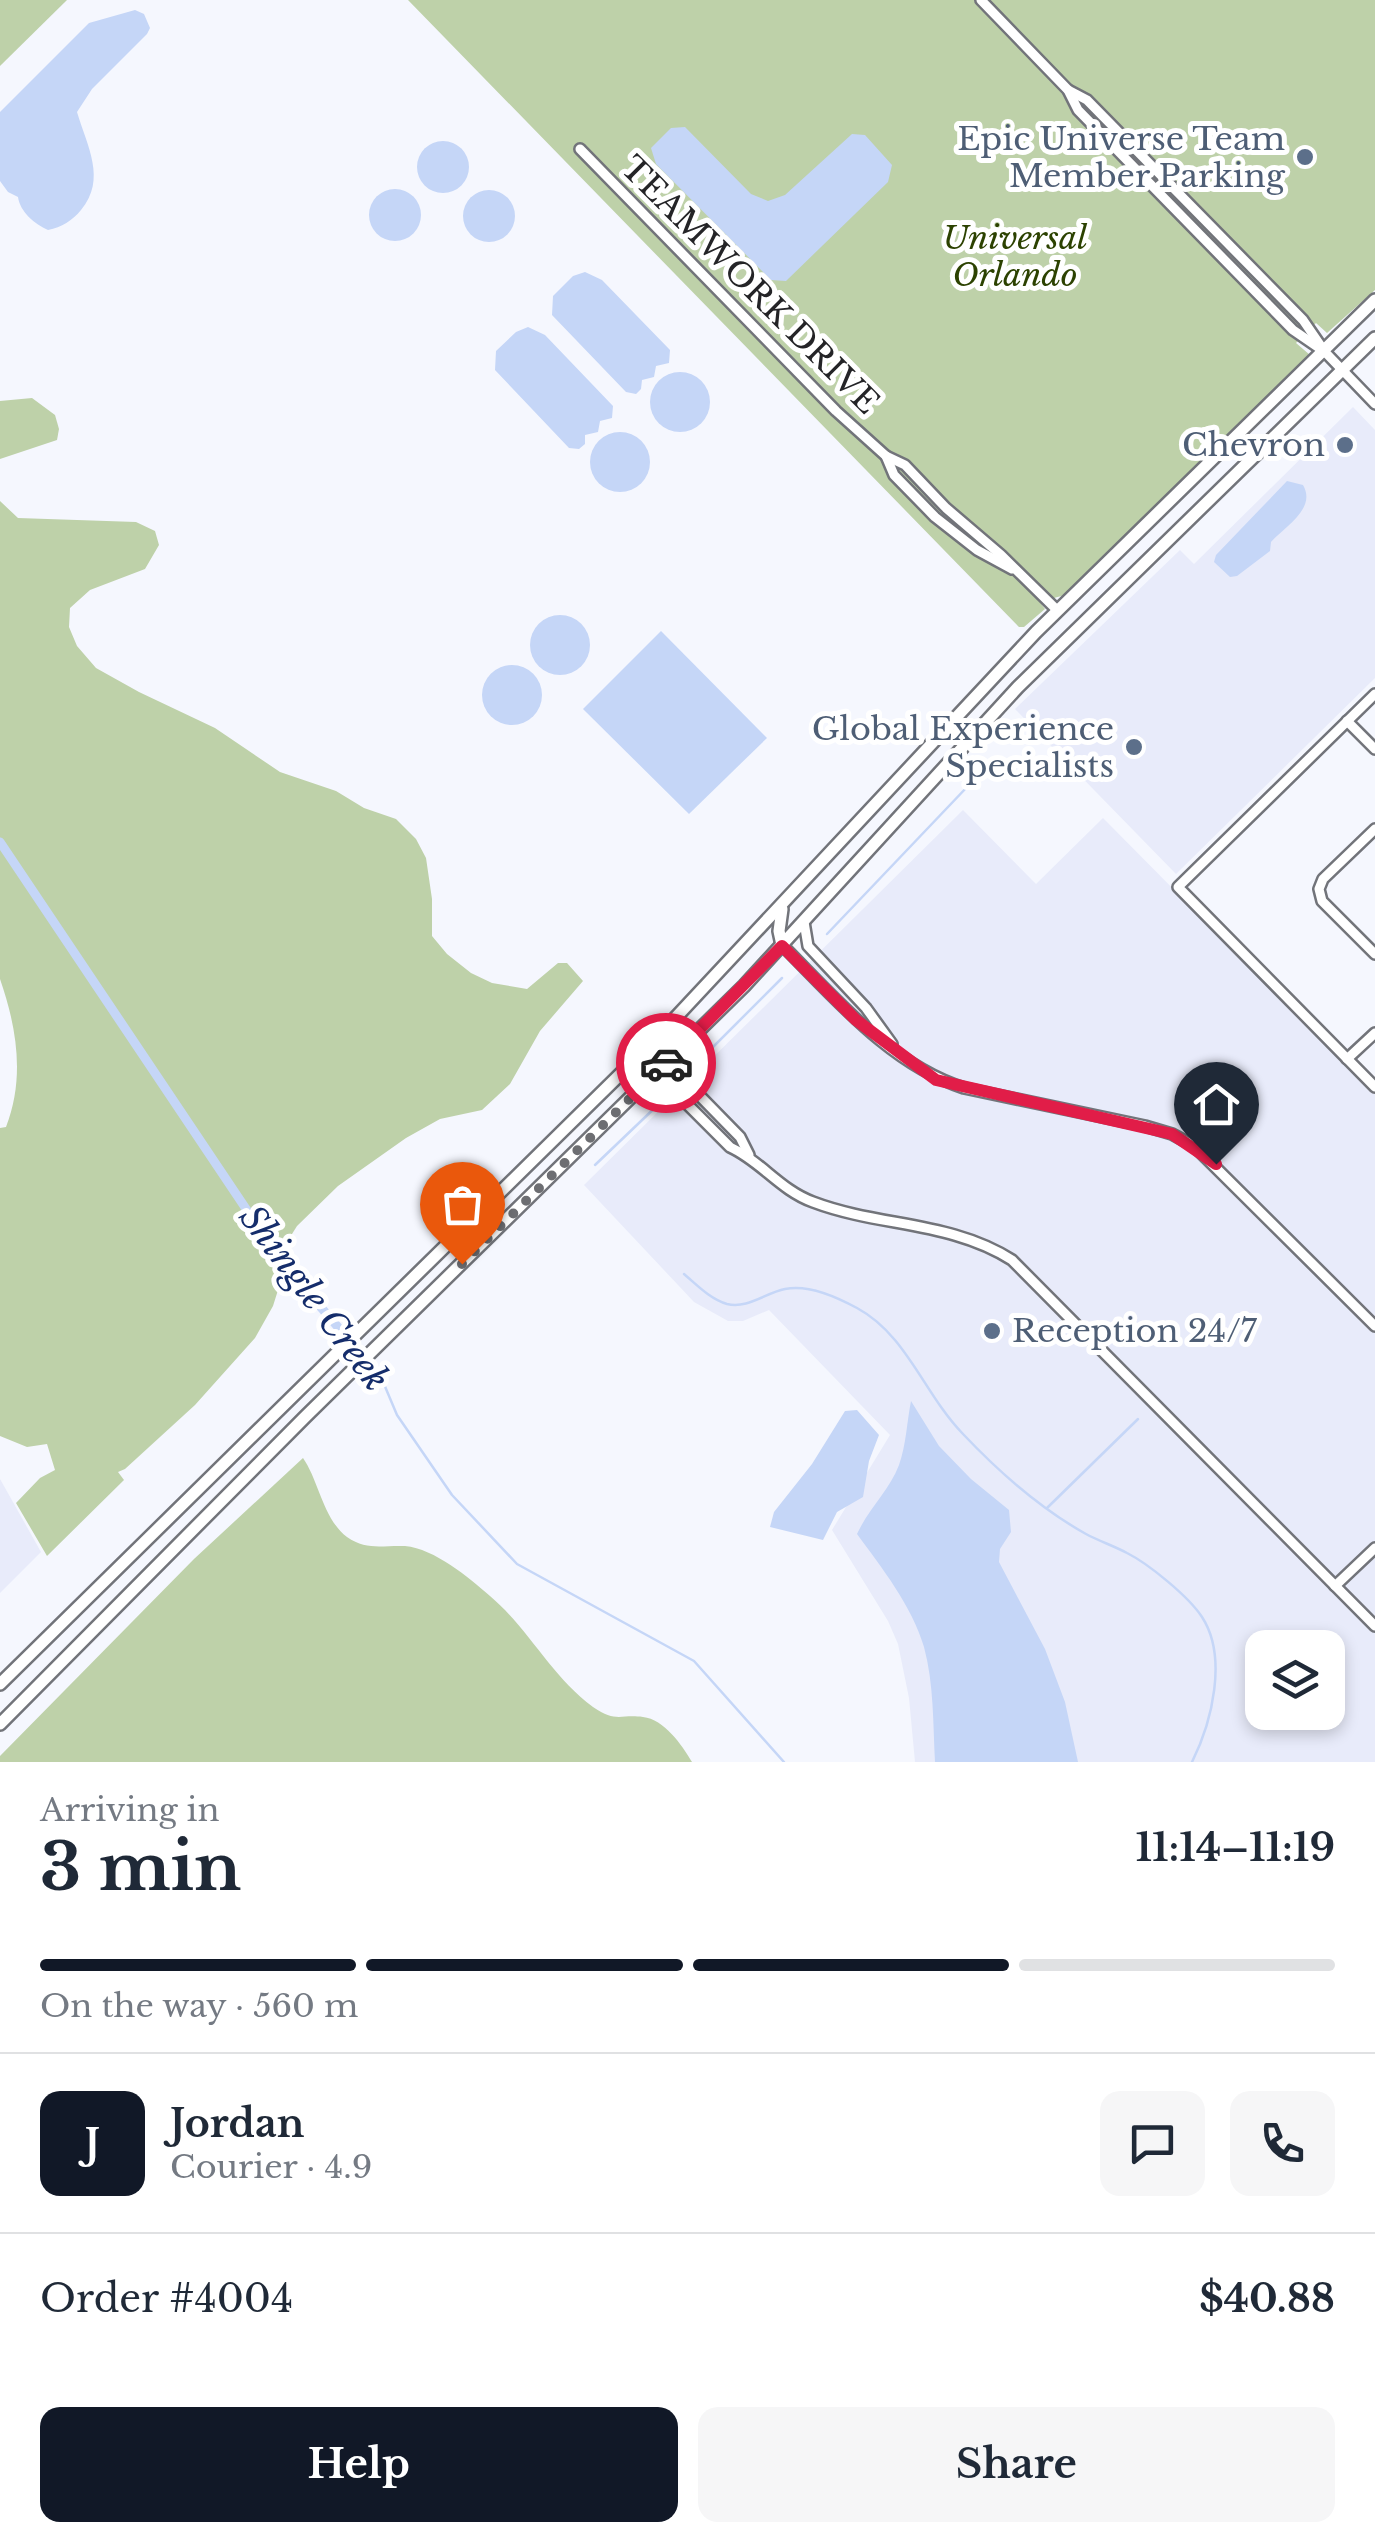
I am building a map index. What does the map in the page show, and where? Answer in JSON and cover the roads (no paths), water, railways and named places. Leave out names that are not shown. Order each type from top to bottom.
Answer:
[{"type":"main road","points":[[0,1684],[650,1045],[915,757],[1057,610],[1375,300]]},
{"type":"main road","points":[[0,1724],[782,946],[1018,687],[1375,338]]},
{"type":"main road","points":[[782,946],[779,931],[783,904]]},
{"type":"street","points":[[980,0],[1068,90],[1078,110],[1293,330],[1325,352],[1375,404]]},
{"type":"street","name":"TEAMWORK DRIVE","points":[[580,149],[836,411],[886,456],[905,465],[1057,610]]},
{"type":"street","points":[[1375,694],[1178,887],[1375,1087]]},
{"type":"street","points":[[1347,721],[1375,749]]},
{"type":"street","points":[[1375,829],[1324,879],[1319,889],[1322,900],[1375,954]]},
{"type":"street","points":[[804,922],[808,946],[866,1008],[897,1050]]},
{"type":"street","points":[[782,946],[856,1020],[936,1080],[1145,1126],[1183,1140],[1216,1164],[1375,1326]]},
{"type":"street","points":[[1348,1059],[1375,1032]]},
{"type":"street","points":[[650,1045],[740,1137],[749,1155]]},
{"type":"street","points":[[639,1056],[730,1147],[749,1155],[790,1191],[812,1202],[963,1235],[1012,1260],[1375,1626]]},
{"type":"street","points":[[705,1124],[717,1113]]},
{"type":"street","points":[[1336,1586],[1375,1548]]},
{"type":"water","points":[[135,10],[144,14],[150,28],[147,34],[92,89],[77,112],[94,174],[89,198],[70,220],[48,230],[29,217],[18,197],[0,181],[0,112],[89,23]]},
{"type":"water","points":[[685,127],[751,194],[768,201],[785,195],[852,134],[865,135],[892,165],[888,182],[786,281],[771,280],[656,164],[651,148],[671,128]]},
{"type":"water","points":[[443,141],[461,149],[469,167],[461,185],[443,193],[425,185],[417,167],[425,149]]},
{"type":"water","points":[[395,189],[413,197],[421,215],[413,233],[395,241],[377,233],[369,215],[377,197]]},
{"type":"water","points":[[489,190],[507,198],[515,216],[507,234],[489,242],[471,234],[463,216],[471,198]]},
{"type":"water","points":[[585,272],[602,280],[670,350],[669,363],[656,366],[654,377],[642,380],[636,394],[626,392],[552,315],[553,296],[573,276]]},
{"type":"water","points":[[528,327],[545,335],[613,406],[612,418],[600,421],[598,432],[585,435],[585,444],[579,449],[569,448],[495,370],[496,351],[516,332]]},
{"type":"water","points":[[680,372],[701,381],[710,402],[701,423],[680,432],[659,423],[650,402],[659,381]]},
{"type":"water","points":[[620,432],[641,441],[650,462],[641,483],[620,492],[599,483],[590,462],[599,441]]},
{"type":"water","points":[[1287,481],[1303,485],[1306,502],[1302,510],[1271,542],[1270,551],[1230,577],[1214,562],[1216,555]]},
{"type":"water","points":[[560,615],[581,624],[590,645],[581,666],[560,675],[539,666],[530,645],[539,624]]},
{"type":"water","points":[[661,631],[767,738],[689,814],[583,709]]},
{"type":"water","points":[[512,665],[533,674],[542,695],[533,716],[512,725],[491,716],[482,695],[491,674]]},
{"type":"water","points":[[911,1401],[939,1446],[1009,1510],[1011,1532],[1000,1549],[999,1562],[1045,1649],[1065,1702],[1078,1762],[935,1762],[931,1690],[919,1632],[904,1602],[857,1534],[899,1465]]},
{"type":"water","points":[[857,1410],[879,1435],[869,1461],[863,1497],[837,1512],[823,1540],[770,1527],[774,1512],[812,1464],[845,1411]]},
{"type":"waterway","points":[[827,934],[968,786]]},
{"type":"waterway","name":"Shingle Creek","points":[[0,842],[281,1261],[381,1377]]},
{"type":"waterway","points":[[698,1062],[782,978]]},
{"type":"waterway","points":[[595,1165],[662,1101]]},
{"type":"waterway","points":[[684,1274],[727,1304],[742,1304],[778,1291],[803,1288],[857,1308],[889,1333],[949,1418],[1005,1475],[1053,1513],[1136,1558],[1178,1591],[1196,1609],[1210,1633],[1216,1670],[1211,1709],[1192,1762]]},
{"type":"waterway","name":"Shingle Creek","points":[[381,1377],[397,1415],[452,1495],[517,1564],[694,1661],[784,1762]]},
{"type":"waterway","points":[[1047,1508],[1138,1419]]},
{"type":"place","name":"Epic Universe Team Member Parking","points":[[1305,157]]},
{"type":"place","name":"Chevron","points":[[1345,445]]},
{"type":"place","name":"Global Experience Specialists","points":[[1134,747]]},
{"type":"place","name":"Reception 24/7","points":[[992,1331]]},
{"type":"park label","name":"Universal Orlando","points":[[1015,256]]}]
